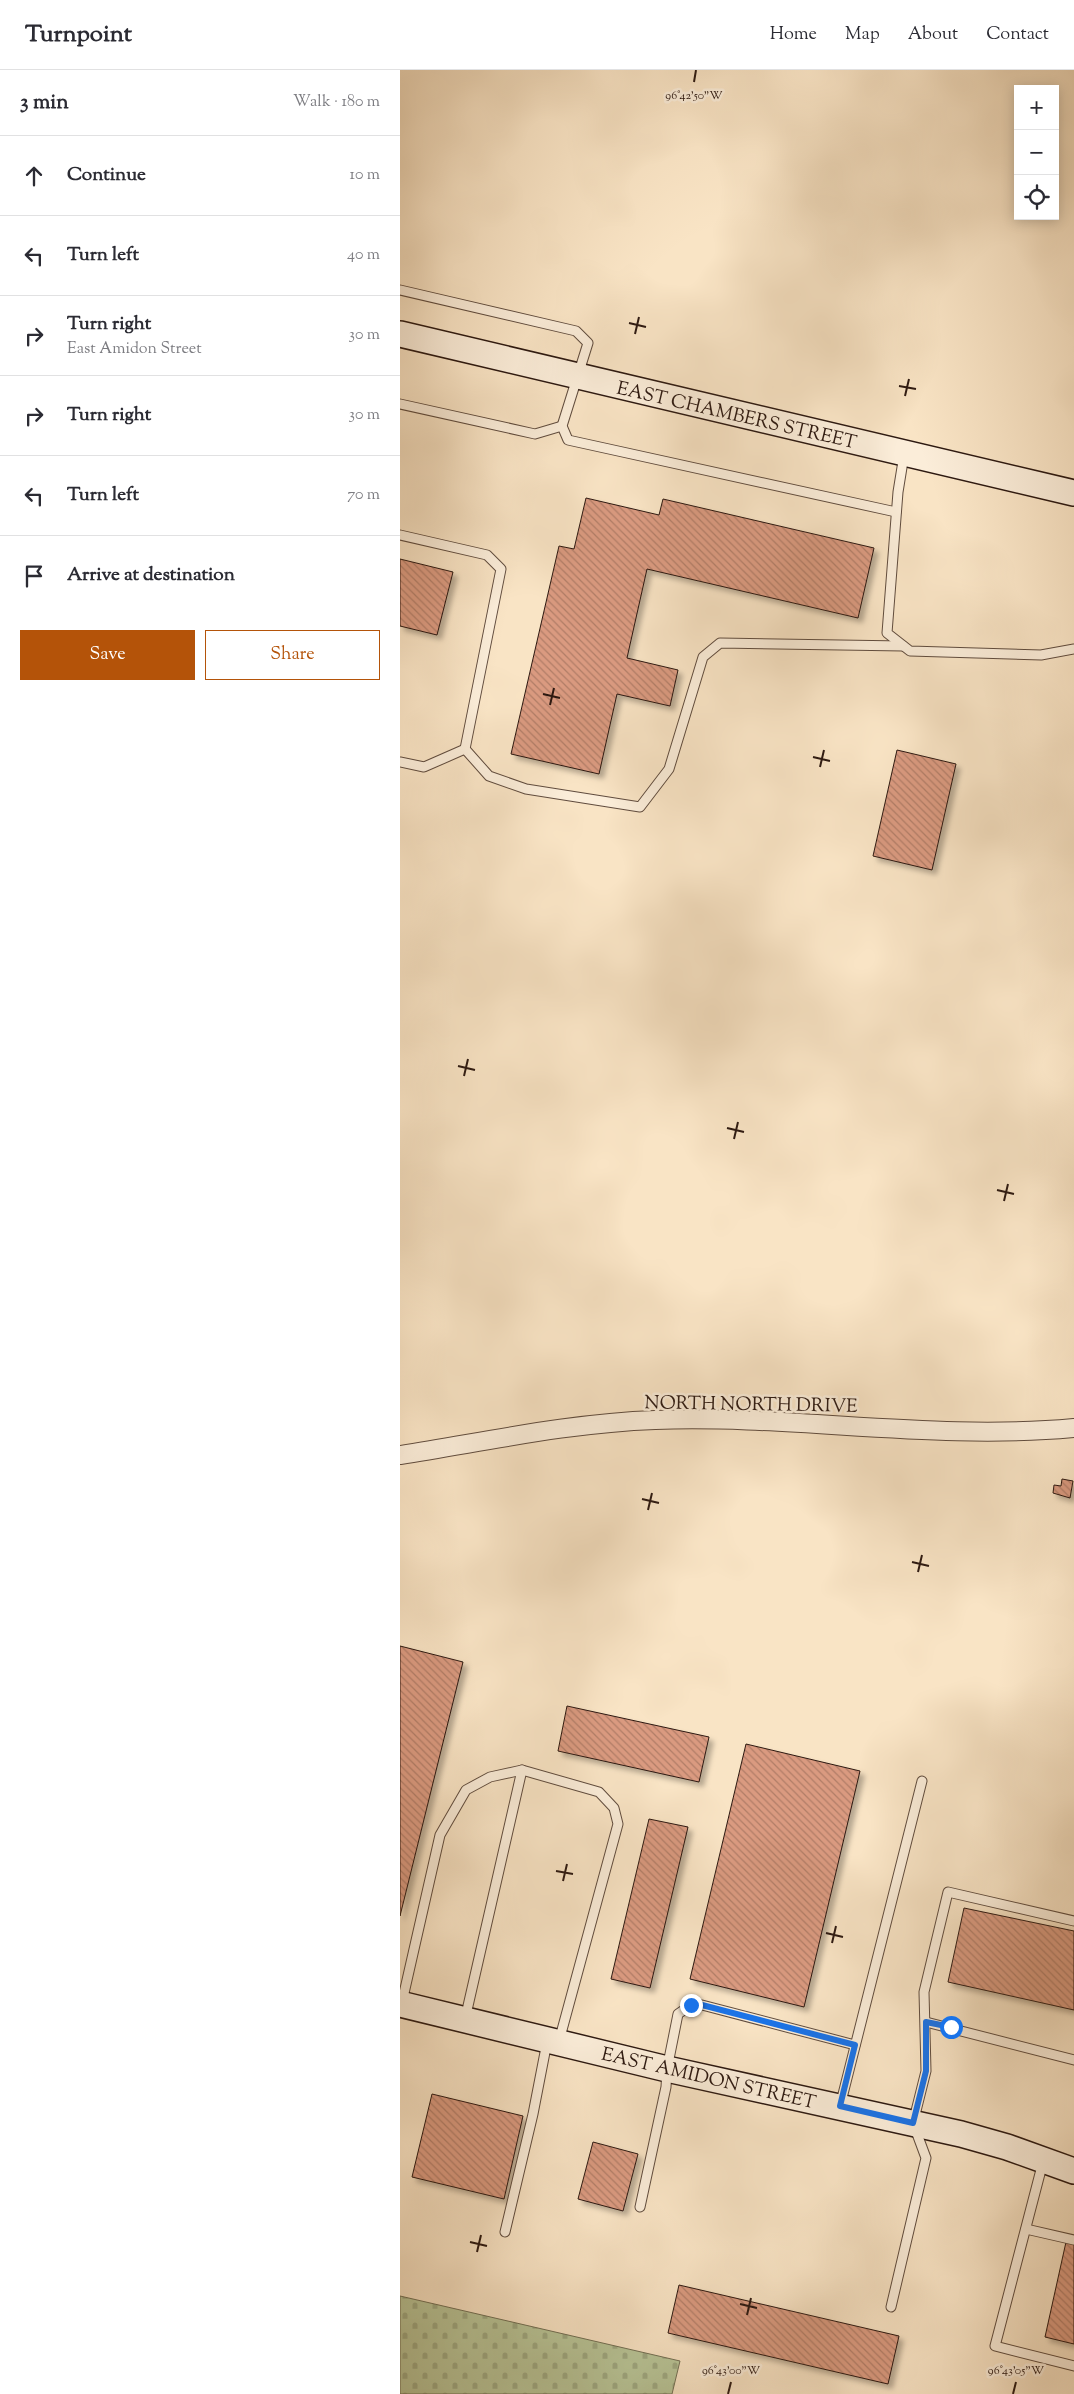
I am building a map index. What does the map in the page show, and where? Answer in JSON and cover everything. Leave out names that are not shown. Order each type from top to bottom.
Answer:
[{"type":"street","name":"EAST CHAMBERS STREET","points":[[400,334],[1074,493]]},
{"type":"street","name":"NORTH NORTH DRIVE","points":[[400,1455],[610,1423],[654,1420],[719,1420],[949,1432],[1013,1432],[1074,1428]]},
{"type":"street","name":"EAST AMIDON STREET","points":[[401,2004],[667,2069],[840,2106],[998,2144],[1074,2171]]},
{"type":"lane","points":[[400,290],[576,331],[588,343],[562,426],[568,440],[896,512]]},
{"type":"lane","points":[[400,404],[535,434],[562,426]]},
{"type":"lane","points":[[904,453],[896,512],[887,633],[910,651],[1041,655],[1074,649]]},
{"type":"lane","points":[[400,535],[487,555],[501,569],[465,749]]},
{"type":"lane","points":[[465,749],[489,776],[526,789],[640,807],[669,769],[703,657],[720,643],[903,646]]},
{"type":"lane","points":[[400,762],[424,767],[465,749]]},
{"type":"lane","points":[[401,2004],[440,1835],[466,1790],[490,1777],[522,1770],[599,1792],[614,1808],[618,1824],[533,2114],[504,2232]]},
{"type":"lane","points":[[464,2019],[522,1770]]},
{"type":"lane","points":[[840,2106],[922,1781]]},
{"type":"lane","points":[[891,2307],[926,2158],[913,2123],[926,2071],[924,1992],[948,1892],[1074,1921]]},
{"type":"lane","points":[[640,2207],[666,2087],[667,2069],[678,2014],[691,2005],[702,2005],[855,2045]]},
{"type":"lane","points":[[926,2022],[1074,2060]]},
{"type":"lane","points":[[1044,2160],[995,2346],[1074,2366]]},
{"type":"lane","points":[[1026,2229],[1074,2240]]},
{"type":"green space","points":[[400,2296],[680,2361],[672,2394],[400,2394]]},
{"type":"building","points":[[586,498],[659,515],[663,499],[874,548],[858,618],[647,569],[627,658],[678,670],[670,706],[617,694],[599,774],[511,754],[559,546],[574,549]]},
{"type":"building","points":[[400,559],[453,572],[437,635],[400,626]]},
{"type":"building","points":[[897,750],[956,764],[932,870],[873,856]]},
{"type":"building","points":[[1062,1479],[1073,1481],[1070,1498],[1053,1493],[1054,1485],[1061,1486]]},
{"type":"building","points":[[400,1646],[463,1662],[400,1916]]},
{"type":"building","points":[[567,1706],[709,1737],[699,1782],[558,1751]]},
{"type":"building","points":[[746,1744],[860,1771],[804,2007],[690,1979]]},
{"type":"building","points":[[649,1819],[688,1827],[650,1988],[611,1979]]},
{"type":"building","points":[[964,1908],[1074,1931],[1074,2010],[948,1982]]},
{"type":"building","points":[[432,2094],[523,2116],[504,2199],[412,2177]]},
{"type":"building","points":[[593,2142],[638,2154],[623,2211],[578,2199]]},
{"type":"building","points":[[1066,2242],[1074,2244],[1074,2344],[1045,2337]]},
{"type":"building","points":[[679,2285],[899,2336],[888,2384],[668,2333]]},
{"type":"route","points":[[691,2005],[702,2005],[855,2045],[840,2106],[913,2123],[926,2071],[926,2022],[951,2027]]}]
